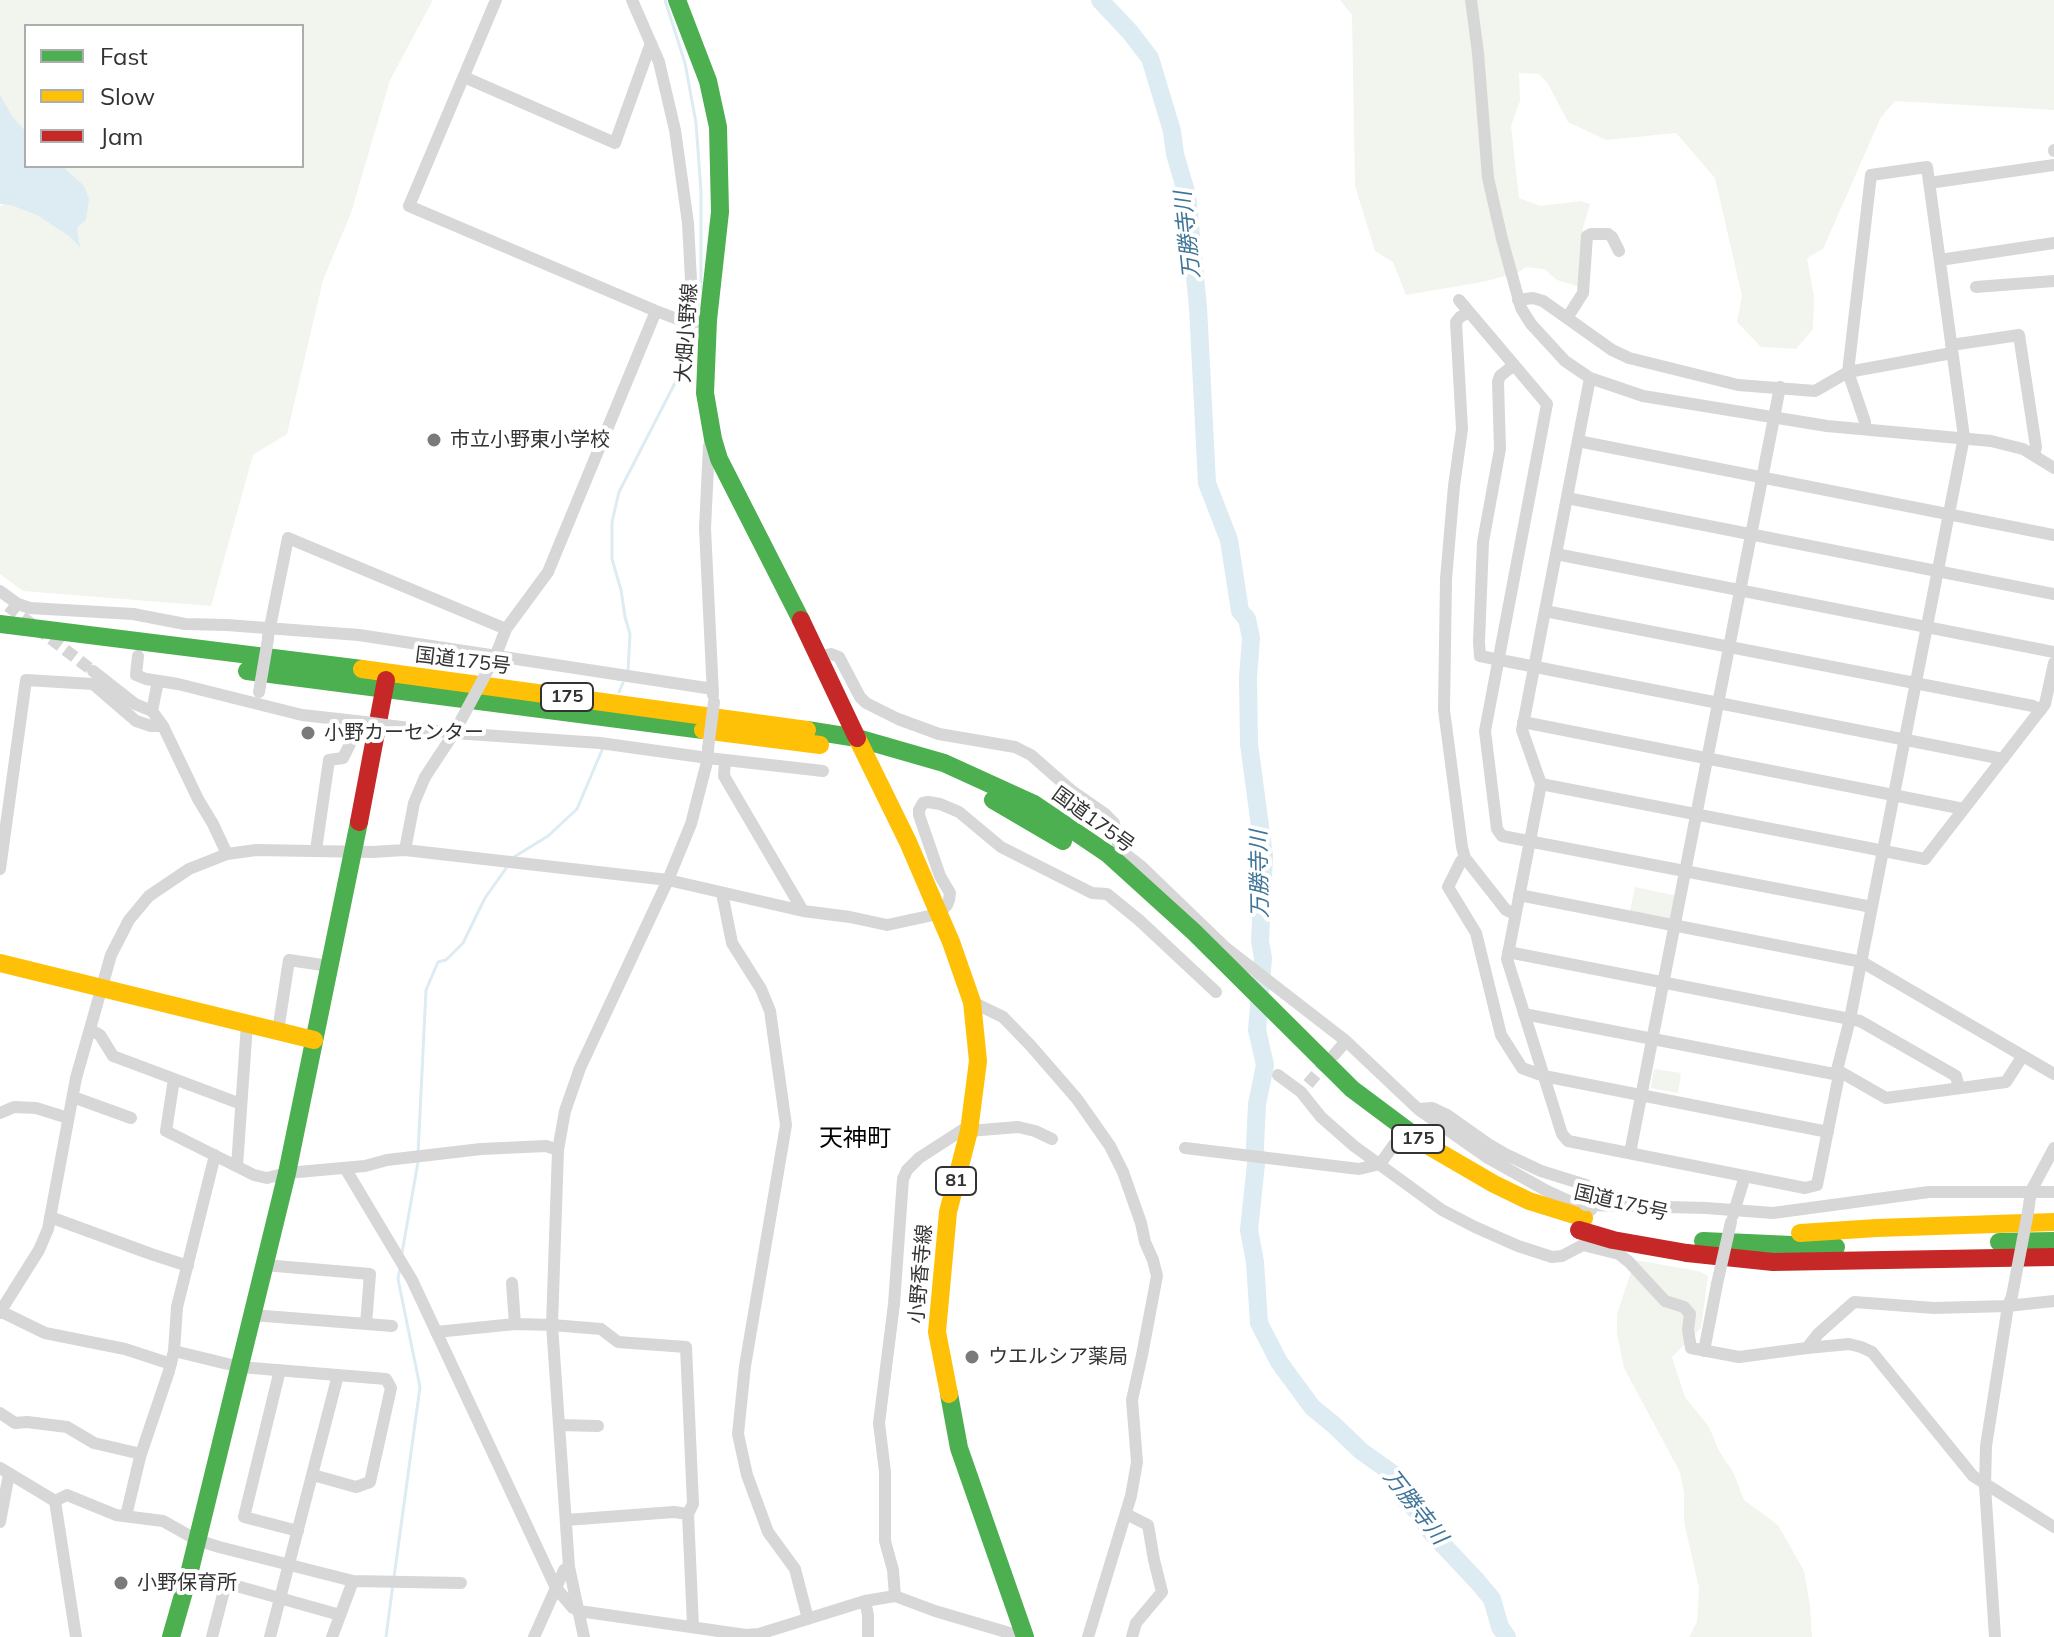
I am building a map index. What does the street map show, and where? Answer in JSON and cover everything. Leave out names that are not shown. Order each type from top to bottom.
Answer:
[{"type":"main road","name":"大畑小野線","points":[[677,0],[708,81],[718,127],[720,212],[708,320],[705,393],[713,439],[719,459],[860,745]]},
{"type":"main road","name":"国道175号","points":[[0,624],[386,682],[729,718],[944,763],[1034,804],[1194,932],[1348,1105],[1429,1162],[1515,1209],[1583,1224],[1613,1240],[1688,1246],[1740,1260],[2054,1257]]},
{"type":"main road","name":"国道175号","points":[[0,637],[300,677],[386,682]]},
{"type":"main road","points":[[171,1637],[287,1173],[386,682]]},
{"type":"main road","name":"小野香寺線","points":[[860,745],[908,842],[951,942],[972,1002],[978,1061],[969,1131],[948,1212],[937,1332],[959,1448],[1024,1637]]},
{"type":"main road","points":[[0,963],[314,1040]]},
{"type":"main road","points":[[1711,1241],[1877,1228],[2054,1222]]},
{"type":"main road","name":"国道175号","points":[[1688,1246],[1711,1241],[1826,1247],[2054,1241]]},
{"type":"main road","points":[[1740,1260],[1781,1269],[2054,1269]]},
{"type":"street","points":[[496,0],[409,206],[656,311],[688,323],[708,320]]},
{"type":"street","points":[[632,0],[666,88],[675,130],[688,223],[691,280],[688,323]]},
{"type":"street","points":[[1471,0],[1488,178],[1518,300],[1540,333],[1565,361],[1590,378],[1643,396],[1827,426],[1991,441],[2023,449],[2054,468]]},
{"type":"street","points":[[464,77],[615,143],[651,43]]},
{"type":"street","points":[[1929,183],[2054,165]]},
{"type":"street","points":[[1590,378],[1523,722],[1522,730],[1541,784],[1507,959],[1562,1134],[1568,1141],[1805,1188],[1817,1185],[1964,437],[1927,167],[1871,175],[1848,372],[1865,429]]},
{"type":"street","points":[[1567,318],[1583,293],[1587,236],[1608,234],[1619,251]]},
{"type":"street","points":[[1940,260],[2054,243]]},
{"type":"street","points":[[1976,287],[2054,281]]},
{"type":"street","points":[[1518,300],[1533,298],[1543,301],[1612,350],[1629,358],[1738,385],[1815,391],[1848,372],[2019,335],[2036,447],[2034,455]]},
{"type":"street","points":[[1459,300],[1547,404],[1485,731],[1497,829],[1502,836],[1872,907]]},
{"type":"street","points":[[405,850],[414,803],[425,777],[454,733],[495,657],[506,629],[548,572],[656,311]]},
{"type":"street","points":[[1469,312],[1456,322],[1462,429],[1446,579],[1444,710],[1465,858],[1506,910],[1515,914]]},
{"type":"street","points":[[1514,365],[1500,376],[1498,382],[1500,449],[1483,542],[1480,656],[2003,759]]},
{"type":"street","points":[[1630,1153],[1780,387]]},
{"type":"street","points":[[584,1637],[569,1567],[552,1325],[558,1150],[565,1111],[580,1068],[691,824],[708,753],[713,695],[705,528],[709,446],[713,439]]},
{"type":"street","points":[[1578,441],[2054,535]]},
{"type":"street","points":[[1567,498],[2054,594]]},
{"type":"street","points":[[258,697],[288,538],[506,629]]},
{"type":"street","points":[[1556,554],[2054,652]]},
{"type":"street","points":[[0,591],[18,604],[46,610],[133,614],[185,624],[227,625],[268,634],[359,635],[713,695]]},
{"type":"street","points":[[43,630],[46,610]]},
{"type":"street","points":[[1545,611],[2041,710]]},
{"type":"street","points":[[819,657],[831,654],[839,657],[860,697],[898,719],[939,734],[1015,747],[1031,755],[1114,823],[1119,849],[1142,867],[1226,948],[1346,1041],[1415,1115],[1569,1201],[1583,1224],[1629,1262],[1665,1301],[1684,1307],[1690,1314],[1688,1330],[1691,1348],[1739,1357],[1849,1344],[1872,1352],[1973,1476],[2054,1527]]},
{"type":"street","points":[[138,656],[136,675],[258,697],[302,715],[454,733],[708,753],[725,760],[823,771]]},
{"type":"street","points":[[1541,784],[1925,859],[2045,704],[2054,663]]},
{"type":"street","points":[[93,671],[135,704],[152,711],[163,726],[227,854]]},
{"type":"street","points":[[0,869],[26,680],[93,684],[136,721],[163,726]]},
{"type":"street","points":[[152,711],[158,681]]},
{"type":"street","points":[[316,850],[329,760],[343,758],[360,721]]},
{"type":"street","points":[[1523,722],[1964,809]]},
{"type":"street","points":[[725,760],[724,776],[803,911]]},
{"type":"street","points":[[313,1475],[356,1487],[370,1482],[391,1388],[386,1379],[240,1367],[125,1349],[45,1333],[4,1313],[1,1306],[39,1250],[48,1229],[68,1118],[111,955],[129,920],[149,896],[189,869],[227,854],[256,850],[405,850],[668,880],[803,911],[887,925],[938,914],[947,905],[950,893],[940,876],[919,815],[923,803],[928,802],[959,812],[1001,847],[1092,893],[1107,894],[1216,992]]},
{"type":"street","points":[[1465,858],[1448,887],[1476,933],[1501,1035],[1522,1068],[1544,1076],[1828,1132]]},
{"type":"street","points":[[722,893],[732,943],[761,989],[770,1011],[786,1125],[745,1366],[738,1434],[747,1475],[768,1532],[795,1569],[808,1619]]},
{"type":"street","points":[[1519,895],[1862,962],[2054,1074]]},
{"type":"street","points":[[1508,952],[1860,1021],[1956,1076],[1959,1088]]},
{"type":"street","points":[[278,1031],[289,960],[329,966]]},
{"type":"street","points":[[972,1002],[1003,1017],[1031,1046],[1086,1111],[1110,1146],[1123,1172],[1157,1276],[1132,1400],[1137,1462],[1131,1496],[1088,1637]]},
{"type":"street","points":[[1524,1014],[1838,1072],[1886,1098],[2006,1082],[2022,1057]]},
{"type":"street","points":[[237,1166],[247,1024]]},
{"type":"street","points":[[91,1030],[100,1035],[113,1056],[241,1104]]},
{"type":"street","points":[[1334,1055],[1346,1041]]},
{"type":"street","points":[[1278,1075],[1305,1088],[1321,1117],[1354,1146],[1442,1210],[1518,1246],[1552,1257],[1562,1256],[1591,1210],[1586,1185],[1541,1171],[1505,1154],[1432,1108],[1415,1115]]},
{"type":"street","points":[[174,1079],[166,1131],[254,1175],[267,1178],[481,1149],[546,1146],[558,1150]]},
{"type":"street","points":[[73,1097],[131,1118]]},
{"type":"street","points":[[0,1113],[14,1107],[36,1108],[68,1118]]},
{"type":"street","points":[[895,1596],[893,1570],[885,1541],[885,1472],[879,1423],[894,1304],[903,1179],[919,1158],[964,1129],[1018,1127],[1052,1139]]},
{"type":"street","points":[[1185,1148],[1359,1169],[1380,1164],[1388,1153]]},
{"type":"street","points":[[1995,1637],[1985,1486],[1986,1446],[2031,1191],[2054,1148]]},
{"type":"street","points":[[126,1516],[141,1454],[173,1357],[177,1307],[215,1155]]},
{"type":"street","points":[[345,1168],[412,1280],[556,1588],[573,1608],[746,1635],[759,1634],[865,1601],[895,1596],[1024,1637]]},
{"type":"street","points":[[1704,1351],[1732,1216],[1745,1176]]},
{"type":"street","points":[[1583,1224],[1706,1208],[1732,1216],[1773,1213],[1929,1192],[2054,1192]]},
{"type":"street","points":[[50,1217],[188,1266]]},
{"type":"street","points":[[264,1265],[370,1274],[366,1324]]},
{"type":"street","points":[[512,1283],[515,1324]]},
{"type":"street","points":[[1807,1348],[1854,1302],[1934,1308],[2010,1301],[2054,1301]]},
{"type":"street","points":[[252,1315],[392,1326]]},
{"type":"street","points":[[436,1332],[515,1324],[552,1325],[601,1329],[618,1342],[686,1347],[693,1504],[688,1514],[693,1626]]},
{"type":"street","points":[[280,1370],[244,1517],[298,1531]]},
{"type":"street","points":[[270,1637],[338,1375]]},
{"type":"street","points":[[0,1413],[15,1423],[67,1427],[94,1443],[141,1454]]},
{"type":"street","points":[[559,1425],[598,1426]]},
{"type":"street","points":[[0,1522],[4,1471],[55,1501]]},
{"type":"street","points":[[55,1501],[67,1495],[116,1515],[163,1521],[197,1540],[353,1581],[461,1583]]},
{"type":"street","points":[[55,1501],[76,1637]]},
{"type":"street","points":[[566,1520],[674,1512],[688,1514]]},
{"type":"street","points":[[1126,1514],[1148,1525],[1162,1592],[1136,1623],[1132,1637]]},
{"type":"street","points":[[534,1637],[564,1570],[569,1567]]},
{"type":"street","points":[[332,1637],[353,1581]]},
{"type":"street","points":[[212,1637],[226,1583],[340,1615]]},
{"type":"street","points":[[865,1601],[868,1637]]},
{"type":"shaded area","points":[[0,0],[433,0],[390,80],[351,213],[323,280],[287,434],[253,455],[211,606],[23,591],[0,574],[0,206],[17,200],[51,168],[304,168],[304,24],[24,24],[24,137],[0,112]]},
{"type":"shaded area","points":[[1340,0],[2054,0],[2054,110],[1895,101],[1881,117],[1823,249],[1807,258],[1814,297],[1813,329],[1796,349],[1761,347],[1737,322],[1742,296],[1715,178],[1676,133],[1606,140],[1568,122],[1548,84],[1539,74],[1519,73],[1520,101],[1511,126],[1519,198],[1540,206],[1581,201],[1590,204],[1583,227],[1580,287],[1557,280],[1544,269],[1526,267],[1517,273],[1482,282],[1406,295],[1393,262],[1375,251],[1355,186],[1352,15]]},
{"type":"shaded area","points":[[0,95],[24,130],[24,168],[64,168],[84,186],[89,199],[86,220],[77,231],[80,247],[37,215],[0,204]]},
{"type":"shaded area","points":[[1635,887],[1677,896],[1673,919],[1630,911]]},
{"type":"shaded area","points":[[1654,1069],[1681,1073],[1678,1093],[1651,1088]]},
{"type":"shaded area","points":[[1635,1260],[1698,1271],[1708,1276],[1701,1328],[1672,1357],[1685,1397],[1709,1427],[1744,1500],[1778,1525],[1804,1571],[1812,1637],[1689,1637],[1697,1622],[1699,1588],[1684,1522],[1680,1472],[1624,1368],[1617,1334],[1617,1314]]},
{"type":"waterway","points":[[665,0],[685,63],[696,123],[701,191],[701,289],[695,319]]},
{"type":"waterway","name":"万勝寺川","points":[[1100,0],[1150,58],[1172,131],[1187,195],[1198,307],[1207,483],[1229,540],[1240,611],[1247,619],[1251,638],[1249,744],[1264,856],[1260,941],[1263,958],[1257,1030],[1265,1065],[1257,1104],[1256,1164],[1249,1230],[1255,1262],[1259,1323],[1279,1362],[1312,1407],[1361,1451],[1392,1473],[1405,1500],[1492,1599],[1500,1627],[1507,1637]]},
{"type":"waterway","points":[[628,671],[630,634],[612,559],[612,522],[619,492],[676,381],[694,327]]},
{"type":"waterway","points":[[619,692],[623,683]]},
{"type":"waterway","points":[[514,857],[548,836],[577,809],[602,750]]},
{"type":"waterway","points":[[418,1154],[426,990],[438,962],[446,960],[463,943],[485,898],[507,867]]},
{"type":"waterway","points":[[402,1253],[418,1162]]},
{"type":"waterway","points":[[394,1577],[420,1387],[398,1279],[400,1268]]},
{"type":"waterway","points":[[386,1637],[393,1584]]},
{"type":"tunnel","points":[[8,606],[93,671]]},
{"type":"tunnel","points":[[1308,1084],[1327,1062]]},
{"type":"tunnel","points":[[1388,1153],[1407,1126]]},
{"type":"traffic: fast","points":[[677,0],[708,81],[718,127],[720,212],[708,320],[705,393],[713,439],[719,459],[801,620]]},
{"type":"traffic: fast","points":[[0,624],[362,669]]},
{"type":"traffic: fast","points":[[247,671],[703,730]]},
{"type":"traffic: fast","points":[[807,730],[857,738],[944,763],[1034,804],[1108,854],[1194,932],[1352,1089],[1427,1145]]},
{"type":"traffic: fast","points":[[993,800],[1063,841]]},
{"type":"traffic: fast","points":[[171,1637],[287,1173],[359,822]]},
{"type":"traffic: fast","points":[[1703,1241],[1836,1247]]},
{"type":"traffic: fast","points":[[1999,1242],[2054,1241]]},
{"type":"traffic: fast","points":[[949,1394],[959,1448],[1025,1637]]},
{"type":"traffic: slow","points":[[362,669],[807,730]]},
{"type":"traffic: slow","points":[[703,730],[820,745]]},
{"type":"traffic: slow","points":[[857,738],[908,842],[951,942],[972,1002],[978,1061],[969,1131],[948,1212],[937,1332],[949,1394]]},
{"type":"traffic: slow","points":[[0,963],[314,1040]]},
{"type":"traffic: slow","points":[[1427,1145],[1529,1201],[1584,1218]]},
{"type":"traffic: slow","points":[[1800,1233],[2054,1222]]},
{"type":"traffic: jam","points":[[801,620],[857,738]]},
{"type":"traffic: jam","points":[[359,822],[386,680]]},
{"type":"traffic: jam","points":[[1579,1230],[1613,1240],[1687,1253]]},
{"type":"traffic: jam","points":[[1687,1253],[1773,1262],[2054,1257]]},
{"type":"place","name":"市立小野東小学校","points":[[434,440]]},
{"type":"place","name":"小野カーセンター","points":[[308,733]]},
{"type":"place","name":"ウエルシア薬局","points":[[972,1357]]},
{"type":"place","name":"小野保育所","points":[[121,1583]]},
{"type":"district","name":"天神町","points":[[855,1139]]}]
